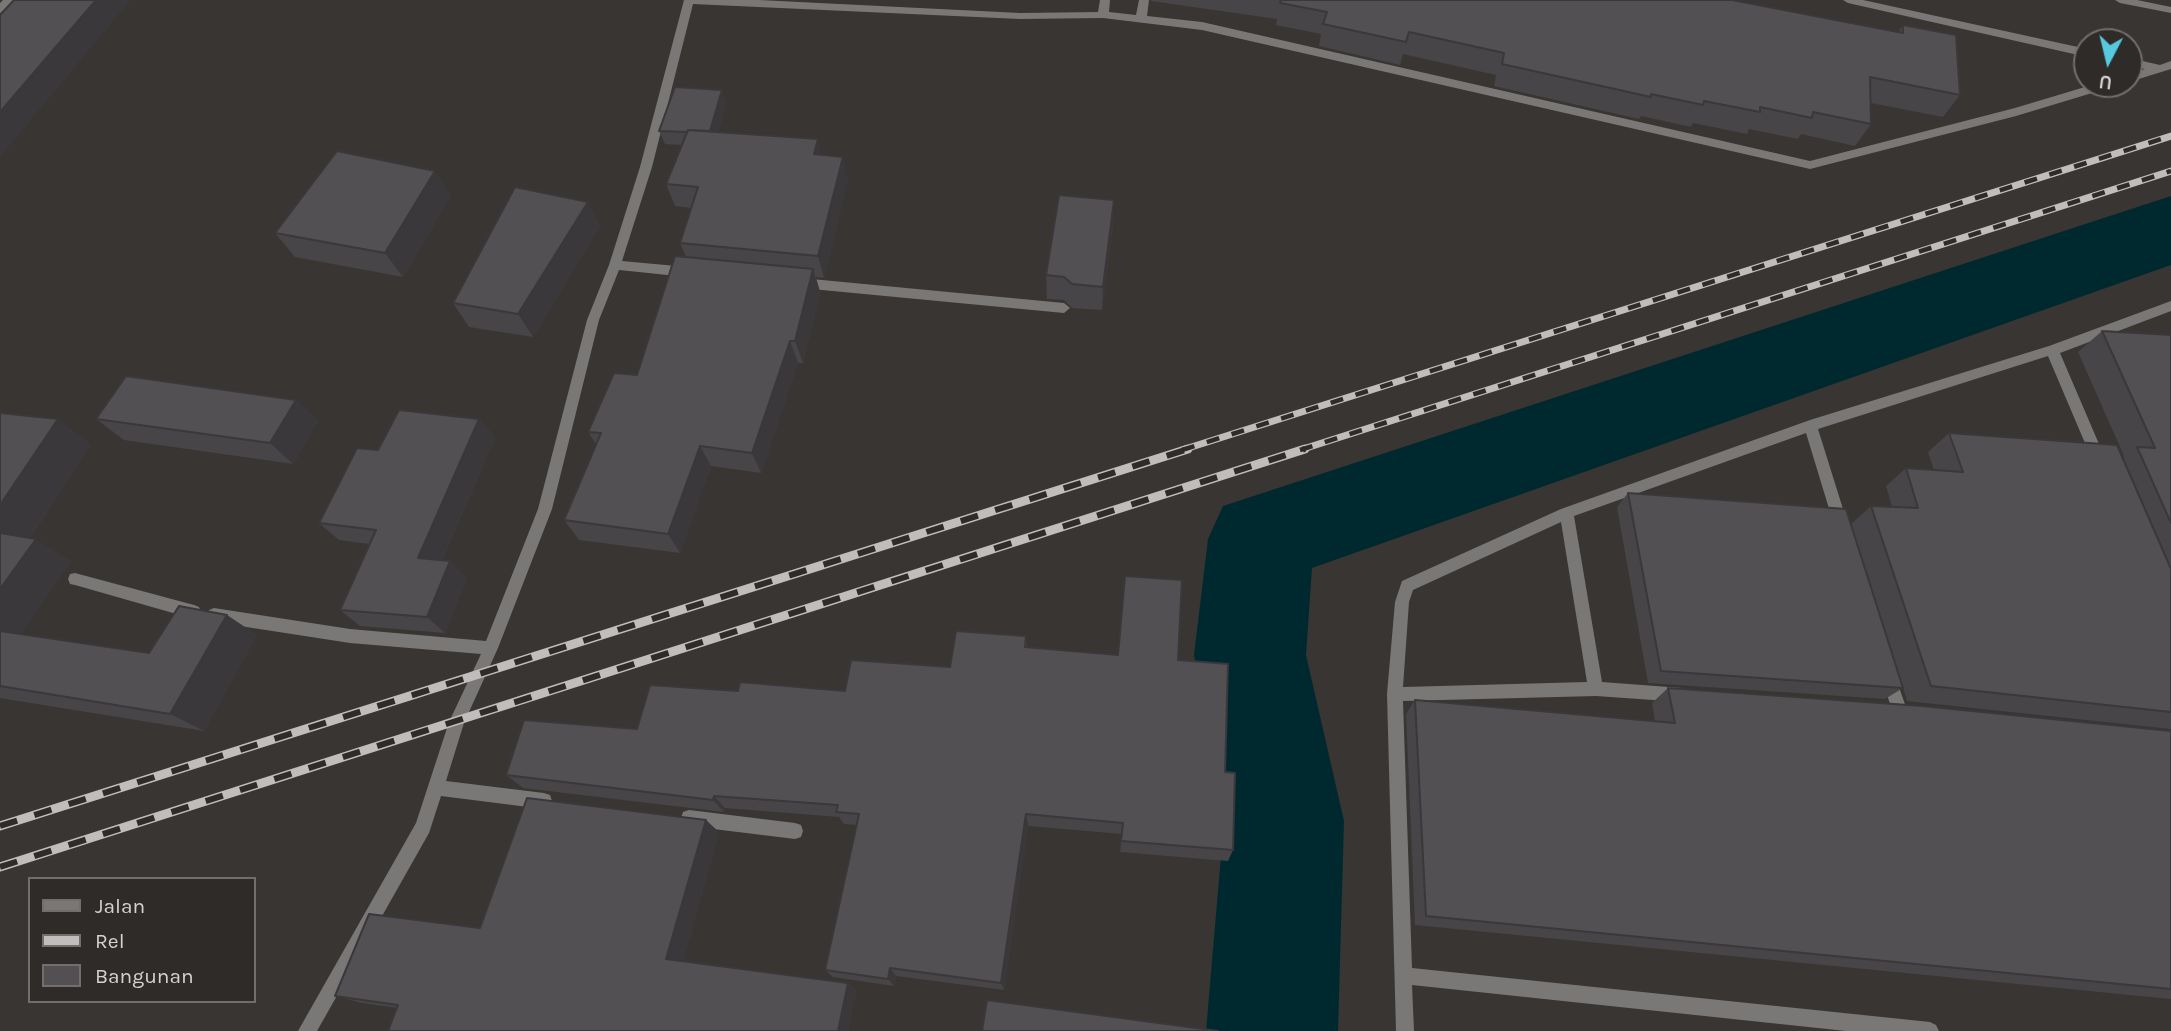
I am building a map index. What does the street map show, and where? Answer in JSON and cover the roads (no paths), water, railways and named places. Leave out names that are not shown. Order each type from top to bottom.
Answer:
[{"type":"street","points":[[0,10],[9,0]]},
{"type":"street","points":[[307,1031],[423,827],[457,722],[491,648],[545,509],[593,320],[615,265],[646,167],[689,0],[995,15],[1103,15],[1202,26],[1810,165],[2073,95]]},
{"type":"street","points":[[1103,15],[1105,0]]},
{"type":"street","points":[[1140,0],[1141,18]]},
{"type":"street","points":[[1848,0],[2073,50]]},
{"type":"street","points":[[2120,0],[2171,10]]},
{"type":"street","points":[[2143,65],[2159,69]]},
{"type":"street","points":[[2143,74],[2171,65]]},
{"type":"street","points":[[615,265],[696,273]]},
{"type":"street","points":[[792,282],[1064,308]]},
{"type":"street","points":[[1405,1031],[1395,694],[1402,602],[1407,586],[1566,513],[1810,426],[2052,350],[2171,306]]},
{"type":"street","points":[[2052,350],[2105,473]]},
{"type":"street","points":[[1810,426],[1846,542]]},
{"type":"street","points":[[1566,513],[1596,689]]},
{"type":"street","points":[[75,579],[177,610],[350,636],[491,648]]},
{"type":"street","points":[[1883,659],[1899,710]]},
{"type":"street","points":[[1395,694],[1596,689],[1692,696]]},
{"type":"street","points":[[437,788],[561,803]]},
{"type":"street","points":[[671,816],[795,831]]},
{"type":"street","points":[[1404,976],[1930,1031]]},
{"type":"waterway","points":[[1272,1031],[1284,821],[1250,655],[1261,539],[2171,230]]},
{"type":"railway","points":[[1182,450],[2171,136]]},
{"type":"railway","points":[[1300,450],[2171,171]]},
{"type":"railway","points":[[0,826],[1188,449]]},
{"type":"railway","points":[[0,867],[1305,449]]}]
